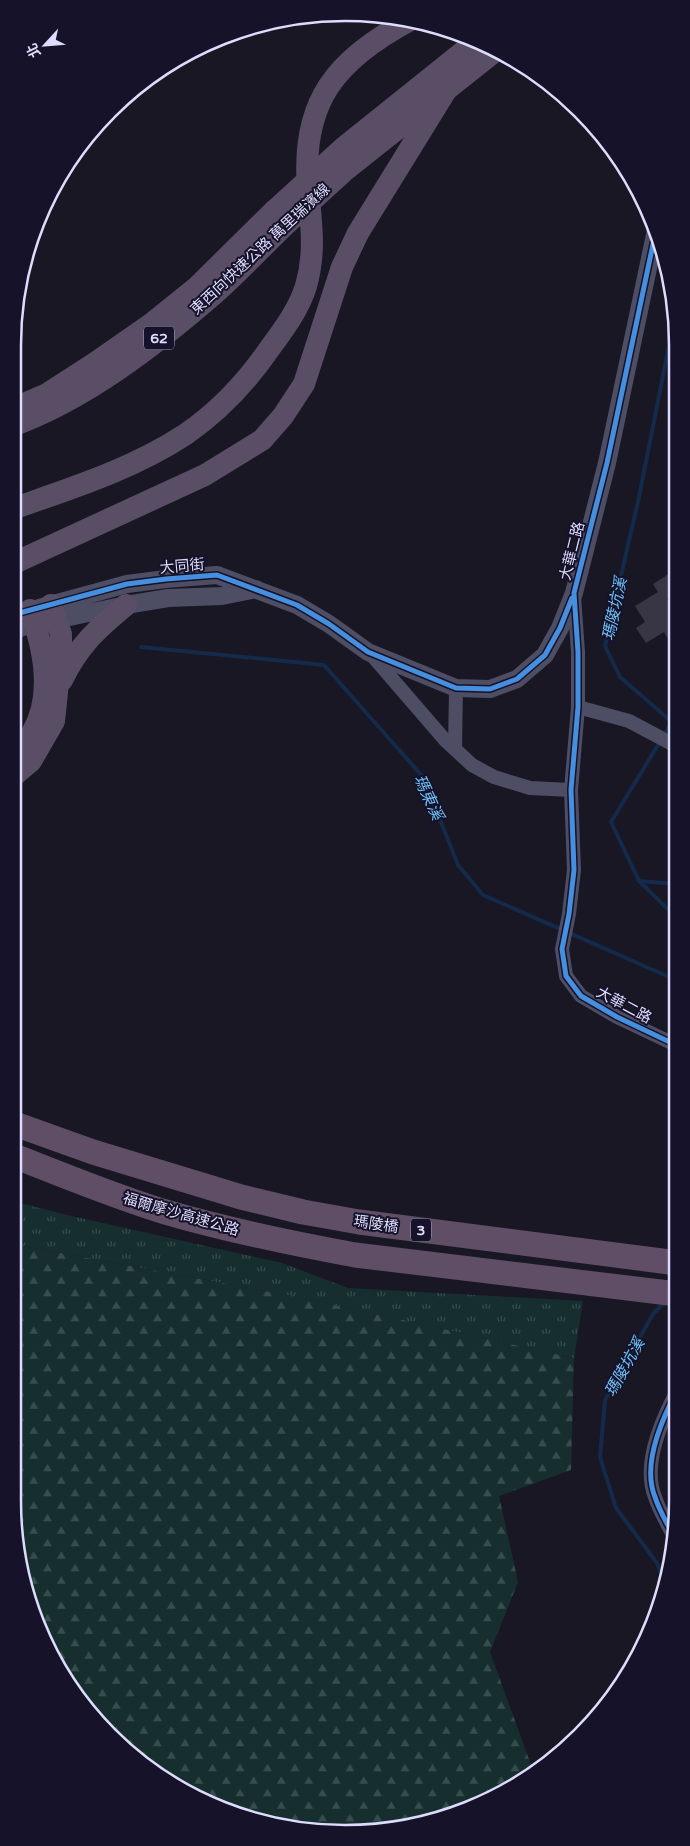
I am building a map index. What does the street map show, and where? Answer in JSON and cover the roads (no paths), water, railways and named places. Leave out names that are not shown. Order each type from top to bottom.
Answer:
[{"type":"highway","points":[[21,506],[95,480],[151,455],[186,434],[242,383],[264,356],[291,320],[306,286],[312,255],[313,229],[308,188],[307,151],[314,113],[328,85],[343,67],[363,49],[400,26]]},
{"type":"highway","name":"東西向快速公路 萬里瑞濱線","points":[[21,405],[47,394],[95,363],[150,324],[197,287],[274,211],[343,148],[470,46]]},
{"type":"highway","name":"東西向快速公路 萬里瑞濱線","points":[[21,423],[38,417],[119,369],[213,295],[286,223],[343,172],[489,56]]},
{"type":"highway","points":[[21,560],[205,475],[262,440],[283,416],[304,384],[342,267],[358,233],[448,87]]},
{"type":"highway","points":[[58,688],[70,662],[92,634],[126,605]]},
{"type":"highway","points":[[21,769],[31,761],[54,721],[58,688],[61,634],[37,615]]},
{"type":"highway","points":[[21,746],[32,733],[40,714],[46,688],[37,615]]},
{"type":"highway","name":"瑪陵橋","points":[[21,1126],[93,1152],[258,1201],[303,1212],[359,1222],[669,1262]]},
{"type":"highway","name":"福爾摩沙高速公路","points":[[21,1159],[82,1184],[232,1230],[355,1255],[669,1293]]},
{"type":"street","name":"大華二路","points":[[653,244],[607,463],[574,593],[578,652],[578,707],[571,790],[574,870],[569,914],[562,949],[566,976],[581,996],[617,1017],[669,1042]]},
{"type":"street","name":"大同街","points":[[21,627],[37,615],[127,584],[217,575],[297,605],[329,624],[368,652],[456,688]]},
{"type":"street","name":"大同街","points":[[37,615],[126,605],[168,598],[222,596],[257,589]]},
{"type":"street","points":[[455,749],[456,688],[490,689],[517,679],[545,655],[560,628],[574,593]]},
{"type":"street","points":[[368,652],[445,740],[472,765],[494,777],[530,788],[571,790]]},
{"type":"street","points":[[578,707],[629,721],[669,742]]},
{"type":"street","points":[[668,1524],[654,1496],[650,1473],[657,1440],[669,1405]]},
{"type":"waterway","name":"瑪陵坑溪","points":[[669,345],[639,497],[605,646],[620,677],[669,719]]},
{"type":"waterway","name":"瑪東溪","points":[[141,647],[324,665],[423,777],[458,865],[483,895],[669,977]]},
{"type":"waterway","name":"瑪陵坑溪","points":[[669,727],[611,822],[639,881],[669,883]]},
{"type":"waterway","name":"瑪東溪","points":[[639,881],[669,910]]},
{"type":"waterway","name":"瑪陵坑溪","points":[[661,1573],[657,1563],[616,1508],[600,1457],[605,1400],[653,1314],[665,1302]]}]
